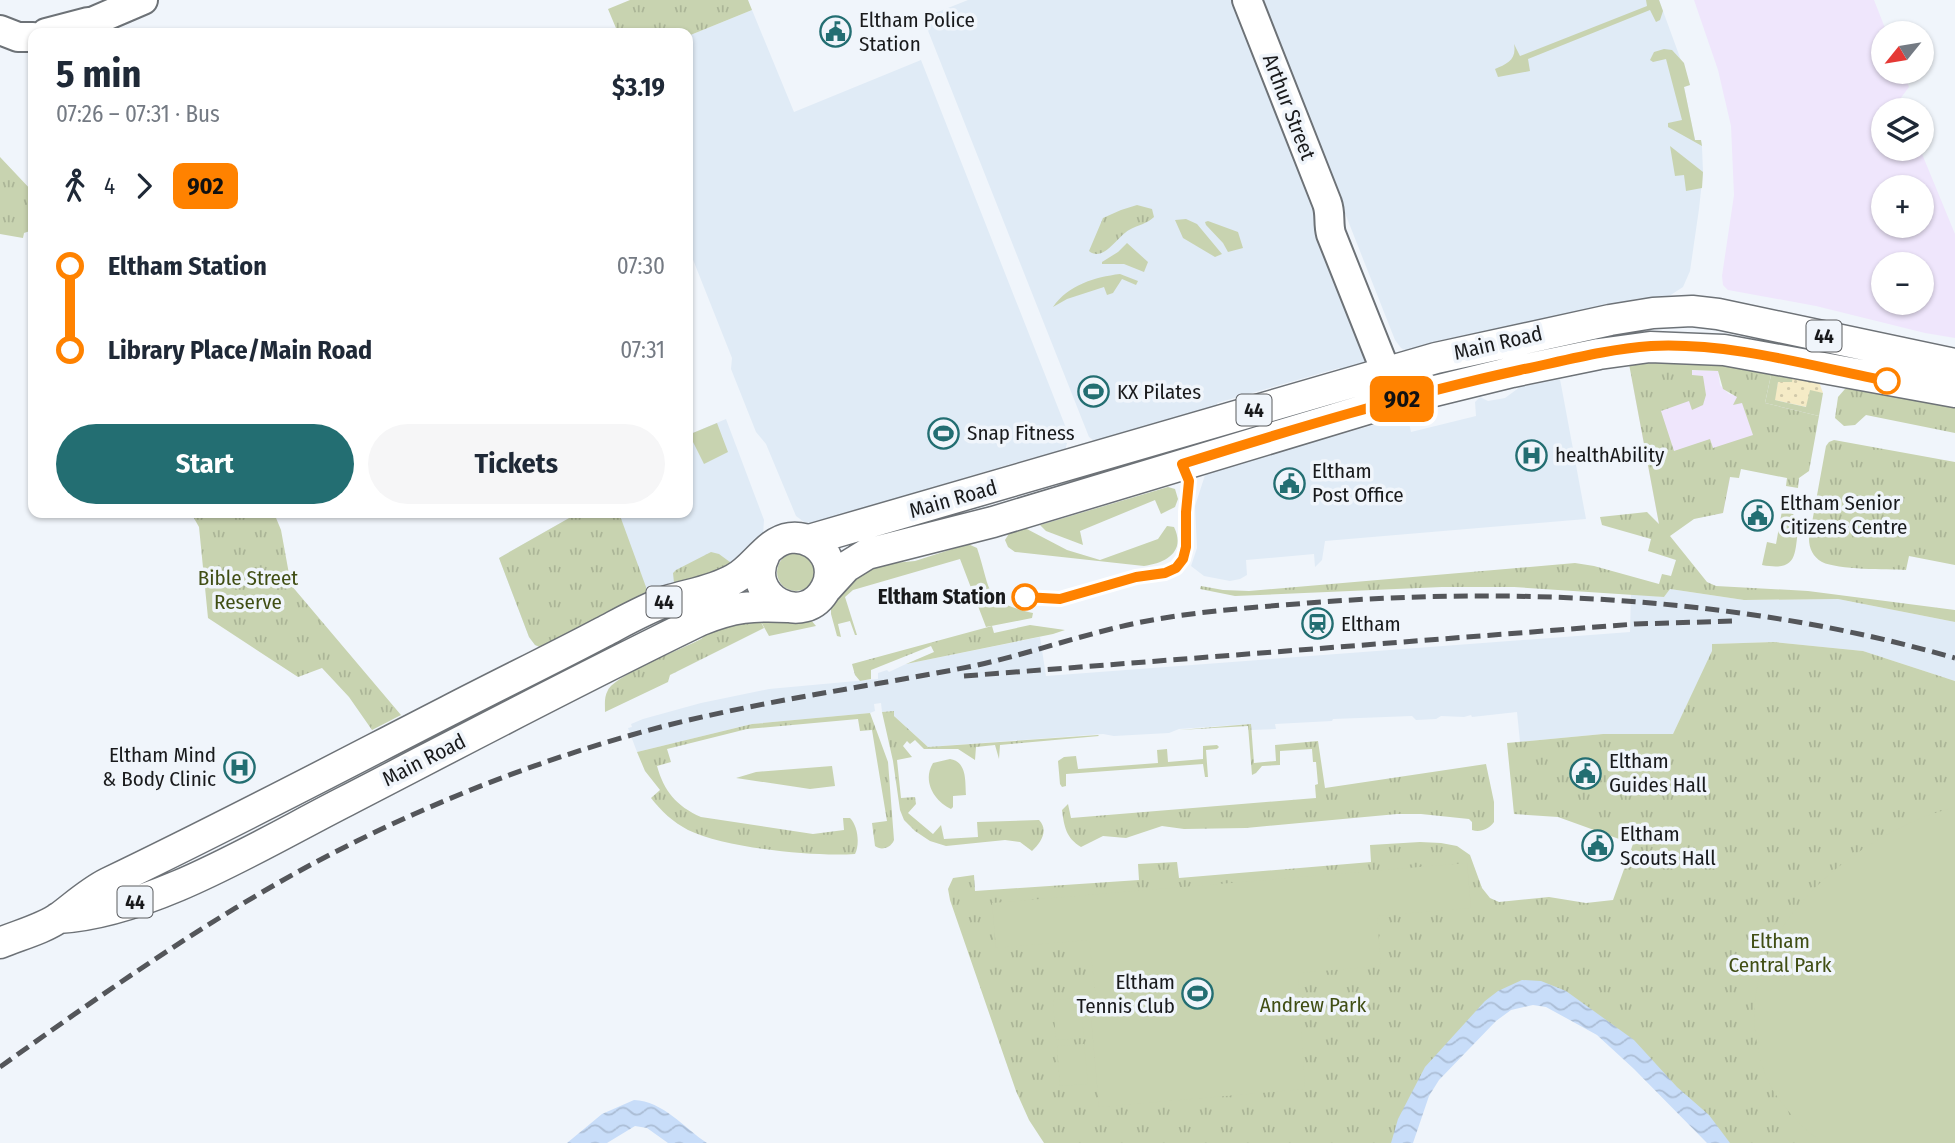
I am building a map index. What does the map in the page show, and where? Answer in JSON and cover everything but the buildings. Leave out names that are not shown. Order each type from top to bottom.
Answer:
[{"type":"main road","name":"Main Road","points":[[809,540],[1399,368],[1506,341],[1653,313],[1692,311],[1718,314],[1955,364]]},
{"type":"main road","points":[[1685,347],[1692,311]]},
{"type":"main road","name":"Main Road","points":[[825,590],[846,567],[867,554],[993,522],[1412,397],[1599,354],[1650,346],[1685,347],[1762,356],[1955,393]]},
{"type":"main road","points":[[1399,368],[1396,386],[1412,397]]},
{"type":"main road","points":[[1123,449],[1182,464]]},
{"type":"main road","points":[[993,522],[1019,480]]},
{"type":"main road","name":"44","points":[[765,554],[776,542],[785,539],[794,537],[809,540]]},
{"type":"main road","points":[[809,540],[822,550],[829,565],[830,574],[825,590]]},
{"type":"main road","name":"Main Road","points":[[0,943],[58,918],[94,891],[193,843],[645,610],[725,584],[742,574],[765,554]]},
{"type":"main road","points":[[765,554],[760,568],[761,583],[775,601],[789,607]]},
{"type":"main road","name":"44","points":[[789,607],[809,604],[825,590]]},
{"type":"main road","name":"Main Road","points":[[58,918],[89,916],[119,908],[206,871],[701,620],[729,609],[754,605],[789,607]]},
{"type":"main road","points":[[563,653],[577,682]]},
{"type":"main road","points":[[533,668],[547,697]]},
{"type":"main road","points":[[193,843],[206,871]]},
{"type":"street","points":[[83,27],[143,0]]},
{"type":"street","name":"Arthur Street","points":[[1247,0],[1331,215],[1331,234],[1399,368]]},
{"type":"shaded area","points":[[968,0],[1232,0],[1367,341],[1367,358],[1363,363],[1342,373],[1339,368],[1217,403],[1217,409],[1097,443],[1089,437],[923,18]]},
{"type":"shaded area","points":[[1261,0],[1659,0],[1690,85],[1684,87],[1695,140],[1701,140],[1702,147],[1703,172],[1699,209],[1690,271],[1683,287],[1663,300],[1642,301],[1641,298],[1437,341],[1436,347],[1410,353],[1401,348],[1395,340]]},
{"type":"shaded area","points":[[1694,0],[1874,0],[1882,21],[1871,21],[1871,84],[1908,84],[1909,87],[1901,98],[1871,98],[1871,161],[1925,161],[1931,175],[1871,175],[1871,238],[1934,238],[1934,183],[1955,234],[1955,338],[1816,306],[1728,290],[1723,285],[1722,276],[1734,195],[1731,126],[1718,70]]},
{"type":"shaded area","points":[[752,10],[794,112],[921,60],[1066,428],[1068,439],[1065,451],[1038,462],[1035,457],[853,511],[851,519],[818,524],[804,522],[796,516],[766,444],[756,432],[731,369],[732,358],[693,260],[693,34]]},
{"type":"shaded area","points":[[1683,370],[1718,371],[1720,385],[1729,394],[1811,414],[1735,454],[1723,513],[1659,525],[1631,375]]},
{"type":"shaded area","points":[[1560,379],[1586,519],[1325,541],[1322,560],[1315,567],[1314,554],[1246,560],[1247,575],[1230,581],[1204,576],[1191,566],[1197,548],[1195,506],[1206,472],[1269,449],[1275,453],[1405,416],[1408,418],[1411,432],[1476,416],[1475,402],[1480,397],[1488,401],[1505,398],[1520,387]]},
{"type":"shaded area","points":[[726,419],[764,520],[763,535],[745,559],[539,647],[535,645],[529,637],[499,558],[569,518],[693,518],[693,433]]},
{"type":"shaded area","points":[[1670,589],[1744,600],[1838,599],[1955,622],[1955,681],[1863,651],[1774,642],[1712,644],[1713,651],[1673,734],[1603,734],[1520,742],[1517,712],[1416,720],[1412,716],[1333,719],[1275,724],[1276,729],[1251,730],[1250,724],[1179,729],[1169,733],[1114,736],[1103,734],[928,747],[894,716],[894,711],[882,712],[881,703],[874,704],[875,711],[870,713],[752,724],[637,752],[628,728],[643,719],[701,703],[769,689],[878,679],[878,673],[887,670],[889,672],[906,664],[1040,637],[1046,676],[1630,632],[1631,593],[1664,597]]},
{"type":"green space","points":[[630,0],[748,0],[752,10],[693,34],[693,28],[616,28],[608,9]]},
{"type":"green space","points":[[1646,0],[1659,0],[1663,11],[1660,20],[1656,22],[1650,10],[1528,59],[1530,71],[1498,77],[1495,69],[1512,58],[1514,44],[1520,56],[1647,6]]},
{"type":"green space","points":[[1672,50],[1684,63],[1690,85],[1684,87],[1695,140],[1701,140],[1702,146],[1668,127],[1668,123],[1682,120],[1666,59],[1653,62],[1650,60],[1654,52]]},
{"type":"green space","points":[[1670,146],[1703,172],[1702,188],[1686,191],[1684,175],[1675,176]]},
{"type":"green space","points":[[0,157],[28,187],[28,232],[24,233],[23,238],[0,234]]},
{"type":"green space","points":[[1137,205],[1152,209],[1154,217],[1129,230],[1100,254],[1089,251],[1103,218]]},
{"type":"green space","points":[[1186,219],[1197,224],[1222,254],[1215,257],[1183,238],[1175,220]]},
{"type":"green space","points":[[1205,222],[1238,232],[1243,248],[1228,252],[1206,225]]},
{"type":"green space","points":[[1127,243],[1148,262],[1144,272],[1124,264],[1102,264]]},
{"type":"green space","points":[[1120,274],[1138,281],[1136,285],[1122,279],[1113,293],[1107,295],[1104,287],[1067,299],[1053,307],[1066,293],[1083,283]]},
{"type":"green space","points":[[1680,360],[1755,367],[1771,375],[1765,403],[1819,416],[1809,471],[1799,478],[1798,488],[1786,486],[1787,478],[1741,469],[1739,478],[1730,477],[1723,513],[1694,519],[1670,536],[1707,582],[1716,586],[1808,591],[1955,610],[1955,622],[1838,599],[1744,600],[1670,589],[1664,597],[1514,587],[1442,587],[1235,596],[1200,589],[1201,586],[1249,591],[1575,563],[1659,584],[1662,574],[1671,576],[1676,560],[1648,551],[1651,539],[1602,525],[1600,517],[1647,512],[1659,524],[1629,364]],"holes":[[[1692,370],[1718,371],[1723,389],[1737,397],[1733,405],[1742,403],[1753,435],[1713,448],[1710,439],[1674,451],[1661,411],[1689,401],[1692,410],[1703,405],[1706,395],[1703,376],[1692,375]]]},
{"type":"green space","points":[[1755,367],[1793,374],[1792,382],[1778,382],[1775,400],[1806,407],[1810,390],[1823,393],[1819,416],[1765,403],[1771,375],[1754,371]]},
{"type":"green space","points":[[1855,387],[1955,408],[1955,433],[1866,415],[1855,425],[1844,426],[1835,418],[1838,397],[1845,389]]},
{"type":"green space","points":[[717,423],[728,452],[704,464],[693,442],[693,433]]},
{"type":"green space","points":[[1834,440],[1955,462],[1955,565],[1909,556],[1906,570],[1863,569],[1829,565],[1816,558],[1809,539],[1826,446]]},
{"type":"green space","points":[[1168,487],[1175,489],[1178,499],[1175,507],[1161,514],[1155,500],[1080,531],[1083,545],[1046,531],[1040,525]]},
{"type":"green space","points":[[1785,494],[1791,496],[1788,513],[1793,514],[1799,523],[1793,558],[1783,566],[1762,565],[1767,542],[1776,544]]},
{"type":"green space","name":"Bible Street Reserve","points":[[194,518],[276,518],[281,530],[291,585],[401,715],[372,730],[349,697],[322,668],[298,677],[208,618],[199,527]]},
{"type":"green space","points":[[569,518],[621,518],[646,587],[647,599],[542,648],[535,645],[529,637],[499,558]]},
{"type":"green space","points":[[1167,526],[1174,527],[1177,536],[1176,550],[1160,562],[1144,566],[1015,552],[1008,547],[1005,540],[1010,532],[1025,528],[1067,550],[1100,560],[1158,539]]},
{"type":"green space","points":[[968,544],[977,548],[988,585],[997,599],[1033,613],[1032,618],[986,627],[960,559],[853,590],[845,597],[857,635],[850,621],[838,624],[841,637],[837,636],[831,608],[843,589],[861,572],[883,564],[915,561]]},
{"type":"green space","points":[[711,552],[719,554],[734,565],[676,585],[674,583],[673,573],[676,570]]},
{"type":"green space","points":[[796,553],[809,559],[815,572],[809,585],[796,591],[783,585],[777,572],[783,559]]},
{"type":"green space","points":[[759,618],[764,628],[670,675],[668,682],[605,712],[608,690],[624,677],[701,639],[712,629]]},
{"type":"green space","points":[[759,618],[792,622],[811,620],[816,626],[769,636]]},
{"type":"green space","points":[[1030,625],[1065,630],[906,664],[934,652],[931,646],[871,670],[871,679],[860,681],[852,664],[992,626],[994,633]]},
{"type":"green space","points":[[1774,642],[1863,651],[1955,681],[1955,1143],[1720,1143],[1620,1041],[1527,993],[1437,1069],[1403,1143],[1044,1143],[1029,1120],[1016,1091],[950,900],[948,889],[953,878],[974,875],[975,891],[1139,880],[1138,864],[1177,862],[1179,878],[1371,862],[1370,845],[1420,842],[1457,846],[1470,855],[1482,888],[1490,898],[1499,902],[1549,897],[1586,903],[1613,900],[1633,844],[1558,817],[1514,814],[1507,743],[1603,734],[1673,734],[1712,651],[1712,644]]},
{"type":"green space","points":[[894,711],[894,716],[928,747],[1099,736],[1000,745],[999,759],[995,745],[976,747],[975,760],[958,749],[924,749],[915,740],[910,744],[907,741],[903,746],[912,757],[897,760],[901,798],[915,797],[916,804],[908,813],[933,834],[941,825],[944,839],[978,837],[977,822],[1039,820],[1044,832],[1032,851],[1020,842],[1005,840],[946,846],[930,841],[915,831],[904,820],[900,810],[882,712]]},
{"type":"green space","points":[[870,713],[888,762],[894,840],[886,848],[875,846],[872,823],[887,821],[872,730],[860,731],[858,719],[747,729],[667,749],[671,762],[657,766],[672,797],[701,817],[813,834],[844,830],[843,818],[850,818],[857,835],[855,854],[770,850],[724,842],[688,830],[668,816],[651,798],[660,790],[645,771],[637,752],[752,724]]},
{"type":"green space","points":[[1251,724],[1254,763],[1276,761],[1275,745],[1318,741],[1325,788],[1486,764],[1494,802],[1494,822],[1484,830],[1475,831],[1472,830],[1472,822],[1469,819],[1397,814],[1246,828],[1184,829],[1162,826],[1126,838],[1103,836],[1081,847],[1069,836],[1062,810],[1068,804],[1071,818],[1316,798],[1315,785],[1318,784],[1312,749],[1280,751],[1280,765],[1262,766],[1252,775],[1248,726],[1179,730]]},
{"type":"green space","points":[[1217,745],[1217,749],[1206,750],[1208,777],[1205,777],[1203,764],[1066,774],[1066,786],[1062,787],[1060,784],[1058,761],[1064,757],[1076,756],[1078,769],[1158,763],[1157,750],[1167,749],[1168,762],[1203,759],[1203,746]]},
{"type":"green space","points":[[950,759],[962,768],[966,795],[953,796],[951,809],[939,801],[929,783],[933,763]]},
{"type":"green space","points":[[832,766],[835,786],[810,789],[736,778],[756,772]]},
{"type":"green space","name":"Eltham Central Park","points":[[1955,807],[1955,1143],[1827,1143],[1812,1135],[1791,1114],[1774,1092],[1762,1066],[1756,1037],[1755,997],[1766,958],[1786,922],[1813,890],[1846,861],[1881,838],[1918,819]]},
{"type":"green space","name":"Eltham Tennis Club","points":[[1467,863],[1471,908],[1377,916],[1381,966],[1298,973],[1305,1089],[1099,1107],[1091,1017],[1098,1015],[1089,940],[996,948],[992,903]]},
{"type":"green space","points":[[1080,998],[1084,1038],[1056,1040],[1053,1000]]},
{"type":"green space","points":[[1084,1044],[1088,1084],[1060,1086],[1057,1046]]},
{"type":"sand","points":[[1793,374],[1819,382],[1823,393],[1810,391],[1807,407],[1774,400],[1778,382]]},
{"type":"water","points":[[1522,980],[1541,981],[1566,991],[1634,1040],[1677,1087],[1709,1115],[1730,1143],[1707,1143],[1597,1035],[1546,1007],[1533,1005],[1511,1010],[1496,1021],[1439,1080],[1429,1096],[1413,1143],[1391,1143],[1398,1119],[1425,1067],[1485,1001],[1498,991]]},
{"type":"water","points":[[634,1100],[664,1110],[707,1143],[668,1143],[647,1128],[635,1126],[607,1143],[567,1143],[602,1114]]},
{"type":"railway","points":[[0,1067],[148,964],[264,891],[381,829],[462,793],[544,762],[671,724],[757,705],[973,666],[1140,622],[1236,609],[1389,598],[1553,597],[1715,610],[1796,622],[1955,658]]},
{"type":"railway","points":[[964,676],[1635,624],[1736,621]]},
{"type":"bus line","name":"902","points":[[1025,597],[1056,600],[1136,577],[1165,573],[1180,565],[1186,547],[1186,504],[1189,489],[1189,477],[1182,464],[1448,387],[1563,361],[1650,346],[1732,351],[1887,381]]},
{"type":"place","name":"Eltham Police Station","points":[[836,32]]},
{"type":"place","name":"KX Pilates","points":[[1094,392]]},
{"type":"place","name":"Snap Fitness","points":[[944,433]]},
{"type":"place","name":"healthAbility","points":[[1532,455]]},
{"type":"place","name":"Eltham Post Office","points":[[1289,483]]},
{"type":"place","name":"Eltham Senior Citizens Centre","points":[[1757,515]]},
{"type":"place","name":"Eltham Station","points":[[1025,597]]},
{"type":"place","name":"Eltham","points":[[1318,624]]},
{"type":"place","name":"Eltham Mind & Body Clinic","points":[[239,767]]},
{"type":"place","name":"Eltham Guides Hall","points":[[1586,773]]},
{"type":"place","name":"Eltham Scouts Hall","points":[[1597,846]]},
{"type":"place","name":"Eltham Tennis Club","points":[[1198,994]]},
{"type":"park label","name":"Andrew Park","points":[[1313,1005]]}]
